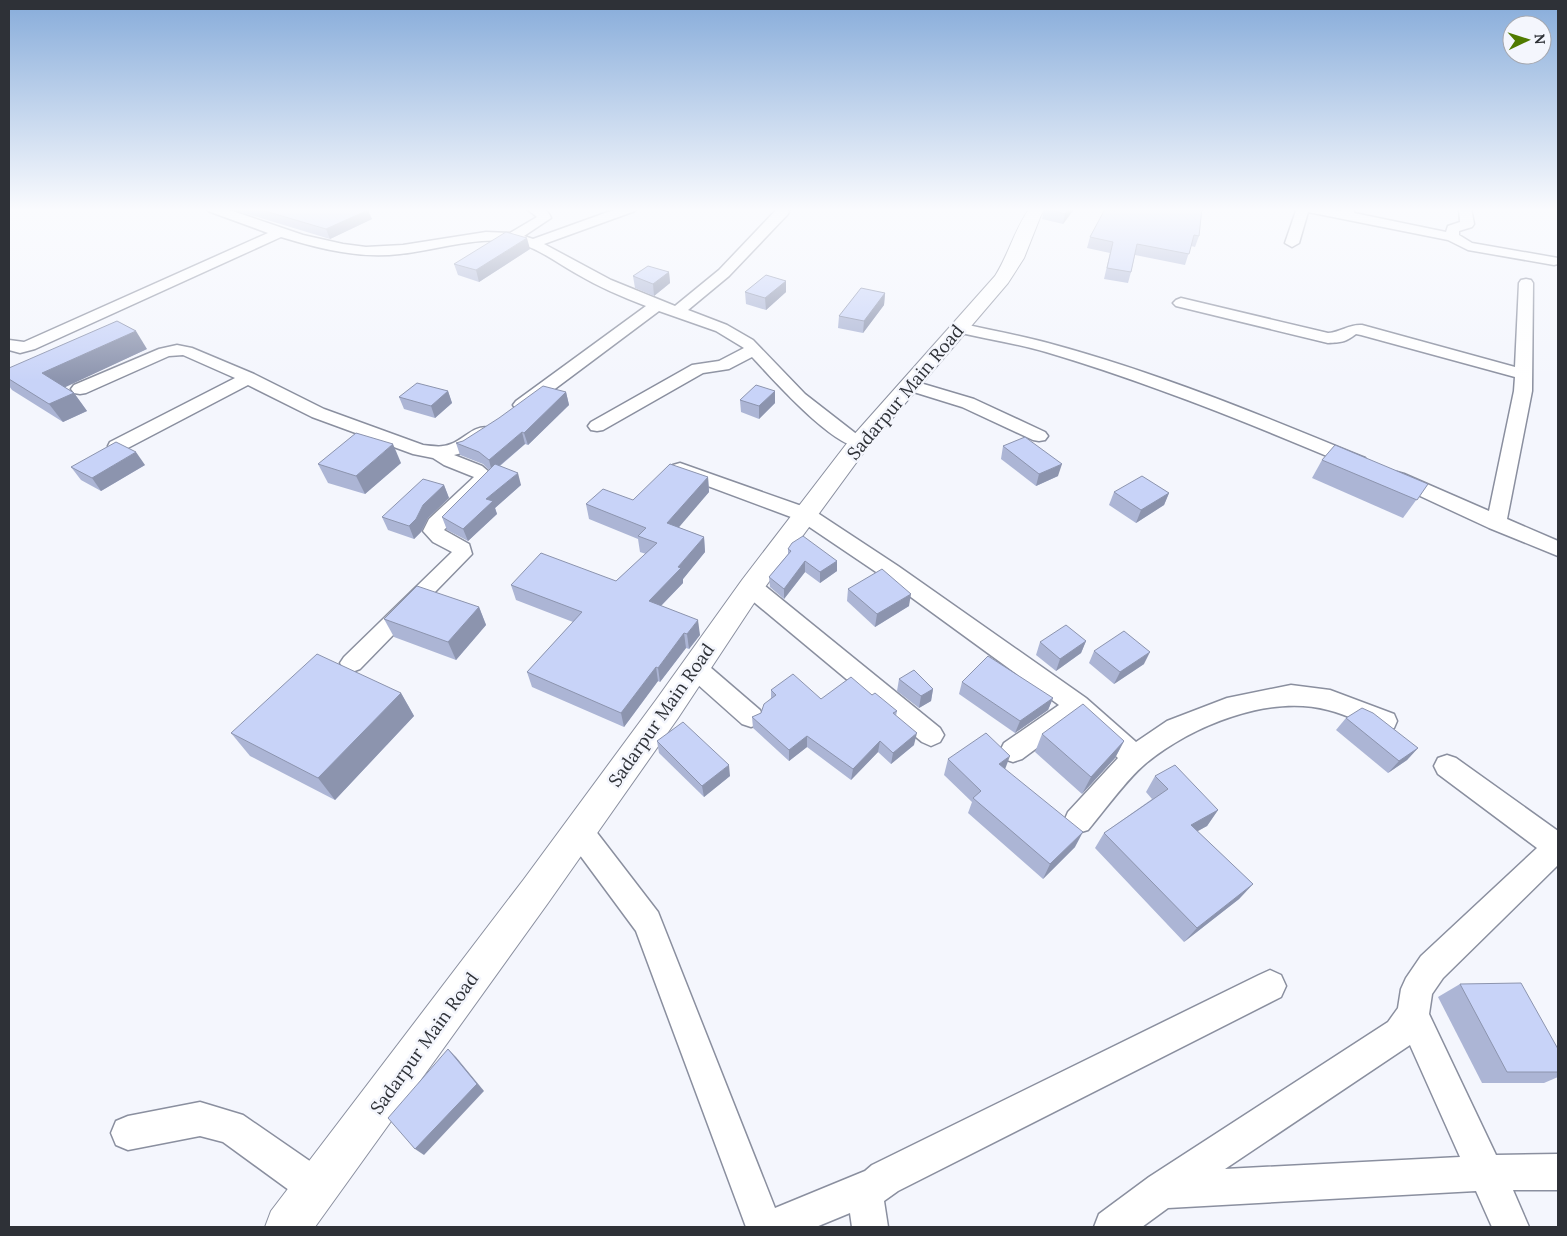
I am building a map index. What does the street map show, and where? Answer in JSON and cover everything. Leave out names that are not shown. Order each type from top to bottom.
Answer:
[{"type":"street","points":[[9,345],[20,348],[29,346],[207,266]]},
{"type":"street","points":[[573,266],[594,278],[656,306],[727,331],[747,343],[796,395],[822,418],[859,443]]},
{"type":"street","points":[[676,312],[731,266]]},
{"type":"street","name":"Sadarpur Main Road","points":[[287,1227],[536,891],[695,668],[750,587],[859,443],[1002,279],[1010,266]]},
{"type":"street","points":[[1496,523],[1523,390],[1526,283]]},
{"type":"street","points":[[1181,303],[1328,338],[1344,338],[1348,332],[1354,329],[1362,330],[1523,374]]},
{"type":"street","points":[[509,414],[656,306]]},
{"type":"street","points":[[959,328],[1049,348],[1120,369],[1376,469],[1558,549]]},
{"type":"street","points":[[80,388],[166,352],[177,350],[186,351],[248,378],[318,413],[420,450],[439,453],[458,448],[494,425]]},
{"type":"street","points":[[597,426],[698,369],[723,365],[753,350]]},
{"type":"street","points":[[117,446],[248,378]]},
{"type":"street","points":[[910,385],[939,392],[968,403],[1039,436]]},
{"type":"street","points":[[352,663],[462,554],[460,546],[437,536],[433,531],[436,524],[485,477],[481,473],[452,462],[439,453]]},
{"type":"street","points":[[669,465],[806,515],[890,571],[1078,705],[1135,757]]},
{"type":"street","points":[[750,587],[931,735]]},
{"type":"street","points":[[695,668],[750,717]]},
{"type":"street","points":[[1078,822],[1135,757],[1176,728],[1236,705],[1291,695],[1330,700],[1386,721]]},
{"type":"street","points":[[1013,752],[1078,705]]},
{"type":"street","points":[[1112,1227],[1162,1190],[1399,1034],[1413,1015],[1417,989],[1432,967],[1558,847],[1447,766]]},
{"type":"street","points":[[578,830],[648,922],[764,1227]]},
{"type":"street","points":[[773,1227],[864,1189],[872,1188],[885,1178],[1270,986]]},
{"type":"street","points":[[1413,1015],[1511,1227]]},
{"type":"street","points":[[128,1133],[200,1119],[231,1127],[317,1188]]},
{"type":"street","points":[[1162,1190],[1486,1173],[1558,1172]]},
{"type":"street","points":[[864,1189],[870,1227]]},
{"type":"building","points":[[460,266],[483,266],[476,270]]},
{"type":"building","points":[[648,266],[669,272],[653,284],[633,276]]},
{"type":"building","points":[[1108,266],[1132,266],[1131,272],[1107,268]]},
{"type":"building","points":[[766,275],[786,281],[765,298],[745,292]]},
{"type":"building","points":[[861,288],[885,293],[864,321],[839,316]]},
{"type":"building","points":[[117,321],[136,331],[42,373],[74,393],[49,404],[9,379],[9,368]]},
{"type":"building","points":[[417,383],[448,391],[431,406],[399,397]]},
{"type":"building","points":[[756,385],[775,391],[759,406],[740,400]]},
{"type":"building","points":[[543,386],[566,392],[524,433],[522,432],[489,460],[479,452],[456,443],[463,441],[499,418]]},
{"type":"building","points":[[356,433],[393,444],[356,476],[318,464]]},
{"type":"building","points":[[1025,437],[1062,464],[1039,474],[1003,446]]},
{"type":"building","points":[[116,442],[136,452],[92,478],[71,467]]},
{"type":"building","points":[[1335,445],[1428,484],[1417,500],[1322,460]]},
{"type":"building","points":[[495,464],[518,473],[486,499],[493,501],[463,529],[442,517]]},
{"type":"building","points":[[670,464],[708,477],[667,523],[704,537],[678,567],[681,568],[649,601],[698,620],[687,634],[684,633],[621,713],[527,672],[582,612],[511,585],[541,553],[616,581],[657,543],[638,536],[646,528],[586,504],[603,489],[633,500]]},
{"type":"building","points":[[1142,476],[1169,493],[1141,510],[1114,492]]},
{"type":"building","points":[[423,479],[444,485],[423,505],[416,519],[409,526],[382,517]]},
{"type":"building","points":[[803,536],[837,561],[820,572],[805,561],[784,589],[769,577],[791,551],[788,549],[792,543]]},
{"type":"building","points":[[882,569],[911,594],[877,614],[848,589]]},
{"type":"building","points":[[417,586],[479,607],[448,642],[384,619]]},
{"type":"building","points":[[1066,625],[1086,641],[1060,659],[1040,642]]},
{"type":"building","points":[[1124,631],[1150,652],[1120,672],[1094,651]]},
{"type":"building","points":[[317,654],[401,693],[318,778],[231,733]]},
{"type":"building","points":[[988,656],[1053,698],[1020,721],[962,682]]},
{"type":"building","points":[[914,670],[933,689],[921,696],[899,679]]},
{"type":"building","points":[[793,674],[821,699],[851,677],[872,695],[875,693],[897,711],[893,713],[917,733],[893,753],[880,741],[853,769],[807,736],[789,750],[752,717],[761,713],[764,704],[776,695],[771,690]]},
{"type":"building","points":[[1083,704],[1124,741],[1091,777],[1042,734]]},
{"type":"building","points":[[1362,708],[1373,713],[1418,748],[1399,761],[1346,718]]},
{"type":"building","points":[[683,722],[729,765],[702,786],[657,741]]},
{"type":"building","points":[[986,733],[1010,756],[999,764],[1083,832],[1050,864],[973,798],[981,791],[948,759]]},
{"type":"building","points":[[1175,765],[1218,810],[1191,825],[1253,884],[1197,928],[1104,833],[1168,789],[1155,776]]},
{"type":"building","points":[[1521,983],[1558,1049],[1558,1072],[1507,1072],[1460,984]]},
{"type":"building","points":[[448,1049],[477,1084],[415,1149],[388,1118]]}]
